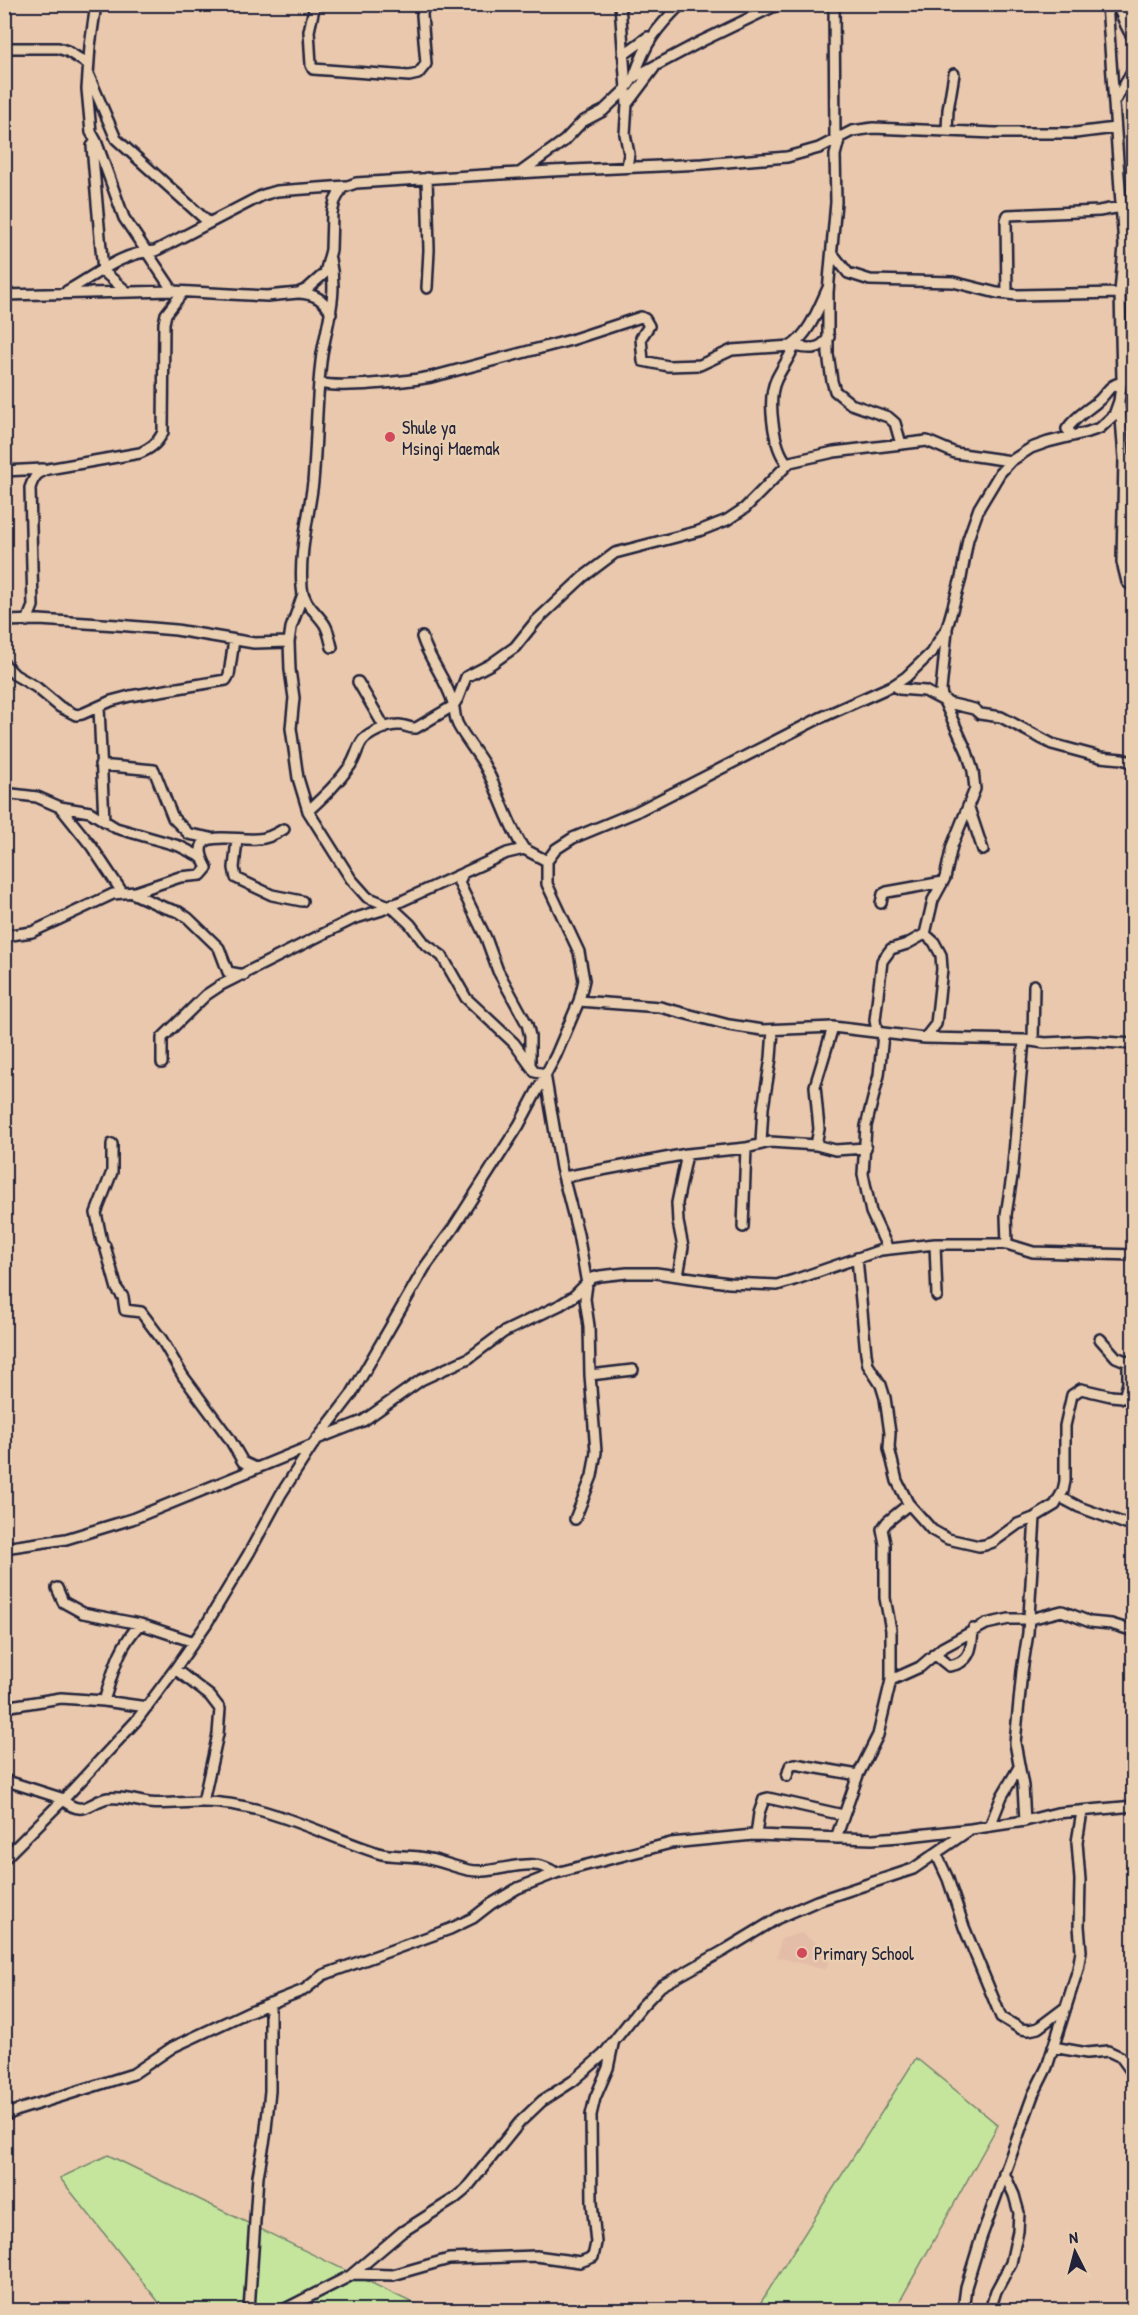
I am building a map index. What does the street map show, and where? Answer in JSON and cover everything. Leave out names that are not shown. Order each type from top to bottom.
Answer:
[{"type":"street","points":[[96,4],[88,68],[87,97],[91,132],[124,218],[145,251],[178,291]]},
{"type":"street","points":[[315,4],[309,31],[313,69],[409,76],[418,74],[426,64],[423,4]]},
{"type":"street","points":[[620,4],[627,104],[625,134],[629,154],[627,167]]},
{"type":"street","points":[[623,55],[652,34],[681,4]]},
{"type":"street","points":[[633,76],[779,4]]},
{"type":"street","points":[[834,4],[838,138],[835,155],[836,202],[828,288],[830,371],[835,392],[851,404],[888,417],[895,423],[901,444]]},
{"type":"street","points":[[888,1249],[872,1212],[863,1174],[866,1126],[879,1075],[880,1033],[875,1020],[882,961],[891,949],[925,934],[933,900],[943,882],[952,846],[975,789],[973,771],[941,690],[947,628],[961,578],[968,539],[991,486],[1011,461],[1031,448],[1088,432],[1107,423],[1114,415],[1119,401],[1122,380],[1120,293],[1124,246],[1107,4]]},
{"type":"street","points":[[1115,4],[1121,11],[1128,33],[1134,38]]},
{"type":"street","points":[[519,173],[564,141],[582,122],[601,113],[625,90],[652,34]]},
{"type":"street","points":[[4,48],[58,48],[67,51],[88,68],[116,139],[208,222]]},
{"type":"street","points":[[627,104],[656,66]]},
{"type":"street","points":[[1114,101],[1134,69]]},
{"type":"street","points":[[947,130],[954,74]]},
{"type":"street","points":[[65,293],[123,257],[145,251],[156,251],[208,222],[269,193],[376,181],[703,164],[787,156],[819,148],[852,131],[873,128],[995,133],[1075,133],[1115,128]]},
{"type":"street","points":[[96,141],[92,146],[103,271],[126,291]]},
{"type":"street","points":[[427,178],[429,250],[427,288]]},
{"type":"street","points":[[4,296],[126,291],[178,291],[267,296],[298,293],[308,289],[325,273],[330,257],[335,201],[339,191],[346,186]]},
{"type":"street","points":[[1007,294],[1006,220],[1008,215],[1134,208]]},
{"type":"street","points":[[832,253],[848,273],[870,280],[953,282],[1007,294],[1120,293]]},
{"type":"street","points":[[330,257],[334,285],[331,313],[322,354],[315,418],[312,486],[302,554],[303,594],[291,628],[289,642],[294,698],[291,728],[298,778],[308,811],[360,890],[367,897],[391,905],[410,924],[425,944],[442,956],[470,1003],[514,1043],[535,1072],[545,1074]]},
{"type":"street","points":[[787,463],[776,445],[774,435],[775,384],[828,288]]},
{"type":"street","points":[[4,471],[48,468],[140,453],[152,448],[159,441],[163,432],[164,323],[178,291]]},
{"type":"street","points":[[298,293],[318,297],[327,305],[331,313]]},
{"type":"street","points":[[320,383],[335,385],[408,381],[431,377],[571,340],[641,317],[649,326],[641,338],[642,358],[647,363],[668,366],[700,365],[732,350],[775,348],[796,344],[812,349],[819,348],[829,338]]},
{"type":"street","points":[[1120,339],[1134,353]]},
{"type":"street","points":[[1073,436],[1068,429],[1071,423],[1100,400],[1111,385],[1134,372]]},
{"type":"street","points":[[1119,401],[1124,458],[1122,562],[1127,582],[1134,587]]},
{"type":"street","points":[[547,861],[524,849],[483,763],[454,716],[454,704],[465,677],[491,664],[515,647],[531,625],[592,569],[623,549],[699,531],[727,520],[745,508],[775,479],[787,463],[834,452],[931,442],[955,453],[1011,461]]},
{"type":"street","points":[[27,621],[33,606],[30,488],[36,474],[48,468]]},
{"type":"street","points":[[303,594],[310,608],[325,625],[332,647]]},
{"type":"street","points":[[4,621],[176,630],[254,643],[289,642]]},
{"type":"street","points":[[4,1859],[63,1800],[147,1707],[194,1642],[249,1553],[281,1494],[315,1442],[351,1395],[425,1267],[452,1230],[519,1125],[556,1055],[579,1001],[584,980],[579,952],[547,884],[547,861],[556,849],[573,838],[636,812],[820,718],[894,685],[931,653],[947,628]]},
{"type":"street","points":[[422,636],[427,653],[454,704]]},
{"type":"street","points":[[4,664],[15,675],[36,687],[60,707],[76,715],[130,696],[226,680],[229,675],[234,640]]},
{"type":"street","points":[[358,682],[385,728]]},
{"type":"street","points":[[894,685],[899,689],[925,691],[946,702],[974,709],[980,714],[1000,717],[1052,744],[1100,757],[1122,759],[1134,763]]},
{"type":"street","points":[[308,811],[332,790],[350,767],[362,742],[385,728],[399,724],[410,729],[416,728],[440,715],[454,704]]},
{"type":"street","points":[[99,707],[104,821]]},
{"type":"street","points":[[100,765],[154,770],[173,818],[189,834],[206,841]]},
{"type":"street","points":[[4,793],[37,797],[60,807],[90,812],[116,828],[179,846],[201,857],[207,868],[201,875],[180,877],[113,894],[32,932],[4,936]]},
{"type":"street","points":[[60,807],[126,892],[163,908],[179,912],[188,918],[219,948],[228,972],[244,975]]},
{"type":"street","points":[[969,808],[983,850]]},
{"type":"street","points":[[179,846],[237,838],[265,838],[284,829]]},
{"type":"street","points":[[237,838],[234,868],[236,878],[272,895],[302,901]]},
{"type":"street","points":[[201,857],[206,841]]},
{"type":"street","points":[[162,1063],[161,1041],[172,1027],[206,995],[221,985],[353,919],[373,914],[507,853],[524,849]]},
{"type":"street","points":[[463,873],[459,883],[464,896],[486,938],[498,971],[527,1024],[530,1036],[530,1065]]},
{"type":"street","points":[[881,903],[883,894],[887,892],[943,882]]},
{"type":"street","points":[[925,934],[934,942],[941,955],[942,969],[936,1024],[925,1038]]},
{"type":"street","points":[[1007,1245],[1006,1215],[1034,985]]},
{"type":"street","points":[[579,1001],[660,1007],[729,1025],[773,1030],[833,1027],[925,1038],[1134,1044]]},
{"type":"street","points":[[816,1144],[819,1129],[815,1086],[833,1027]]},
{"type":"street","points":[[761,1143],[773,1030]]},
{"type":"street","points":[[545,1074],[587,1284],[585,1299],[589,1326],[596,1452],[592,1476],[575,1519]]},
{"type":"street","points":[[564,1177],[687,1154],[746,1148],[761,1143],[816,1144],[835,1150],[866,1148]]},
{"type":"street","points":[[112,1144],[112,1172],[96,1209],[97,1223],[117,1289],[123,1297],[125,1310],[141,1312],[162,1340],[183,1376],[229,1438],[243,1462],[256,1468]]},
{"type":"street","points":[[743,1227],[746,1148]]},
{"type":"street","points":[[678,1276],[683,1247],[677,1203],[687,1154]]},
{"type":"street","points":[[935,1244],[937,1296]]},
{"type":"street","points":[[4,1548],[66,1539],[132,1519],[170,1505],[363,1421],[421,1380],[469,1358],[504,1332],[560,1305],[596,1277],[627,1273],[678,1276],[729,1284],[777,1285],[888,1249],[935,1244],[1007,1245],[1033,1252],[1134,1255]]},
{"type":"street","points":[[857,1258],[866,1354],[868,1365],[881,1385],[885,1398],[892,1466],[909,1504],[939,1535],[979,1546],[990,1544],[1018,1524],[1055,1505],[1065,1481],[1065,1426],[1072,1395],[1081,1389],[1129,1398],[1128,1362],[1134,1353]]},
{"type":"street","points":[[1100,1339],[1116,1357],[1128,1362]]},
{"type":"street","points":[[590,1375],[633,1370]]},
{"type":"street","points":[[1060,1497],[1087,1510],[1134,1527]]},
{"type":"street","points":[[836,1838],[858,1775],[878,1735],[891,1680],[891,1630],[885,1598],[885,1544],[882,1529],[886,1522],[909,1504]]},
{"type":"street","points":[[1025,1821],[1023,1786],[1018,1767],[1016,1743],[1022,1671],[1030,1619],[1033,1535],[1036,1516]]},
{"type":"street","points":[[57,1588],[59,1597],[70,1607],[102,1617],[140,1624],[194,1642]]},
{"type":"street","points":[[891,1680],[920,1667],[934,1654],[973,1629],[1009,1619],[1030,1619],[1050,1613],[1066,1612],[1090,1622],[1111,1624],[1134,1631]]},
{"type":"street","points":[[104,1701],[115,1661],[131,1634],[140,1624]]},
{"type":"street","points":[[934,1654],[949,1666],[961,1664],[968,1657],[973,1629]]},
{"type":"street","points":[[175,1669],[210,1696],[220,1709],[218,1734],[203,1802]]},
{"type":"street","points":[[4,1707],[61,1698],[147,1707]]},
{"type":"street","points":[[787,1776],[790,1766],[795,1764],[858,1775]]},
{"type":"street","points":[[990,1826],[1002,1796],[1018,1767]]},
{"type":"street","points":[[4,1780],[34,1788],[80,1808],[113,1797],[151,1803],[203,1802],[250,1808],[382,1854],[428,1858],[476,1871],[502,1870],[525,1863],[550,1868],[556,1873]]},
{"type":"street","points":[[756,1835],[761,1806],[768,1798],[843,1815]]},
{"type":"street","points":[[4,2116],[133,2074],[173,2047],[270,2002],[303,1990],[323,1975],[450,1929],[472,1918],[490,1904],[518,1888],[556,1873],[671,1843],[756,1835],[900,1838],[1025,1821],[1057,1813],[1134,1806]]},
{"type":"street","points":[[963,2310],[966,2287],[981,2238],[1033,2095],[1047,2067],[1081,1951],[1077,1842],[1082,1812]]},
{"type":"street","points":[[283,2310],[354,2274],[402,2232],[465,2190],[520,2122],[603,2055],[661,1986],[778,1918],[913,1869],[970,1829]]},
{"type":"street","points":[[936,1853],[1001,2017],[1021,2029],[1029,2030],[1038,2028],[1066,2006]]},
{"type":"street","points":[[249,2310],[258,2176],[270,2091],[270,2002]]},
{"type":"street","points":[[354,2274],[393,2275],[449,2259],[536,2256],[580,2262],[592,2257],[596,2243],[592,2202],[591,2115],[608,2068],[613,2041]]},
{"type":"street","points":[[1053,2047],[1087,2053],[1108,2051],[1121,2057],[1134,2075]]},
{"type":"street","points":[[990,2310],[996,2291],[1011,2263],[1018,2230],[1019,2213],[1004,2174]]},
{"type":"shaded area","name":"Primary School","points":[[801,1933],[825,1949],[829,1960],[826,1970],[777,1957],[781,1939]]},
{"type":"green space","points":[[916,2058],[998,2125],[895,2310],[756,2310]]},
{"type":"green space","points":[[108,2155],[427,2310],[165,2310],[60,2178]]},
{"type":"place","name":"Shule ya Msingi Maemak","points":[[390,437]]},
{"type":"place","name":"Primary School","points":[[802,1953]]}]
